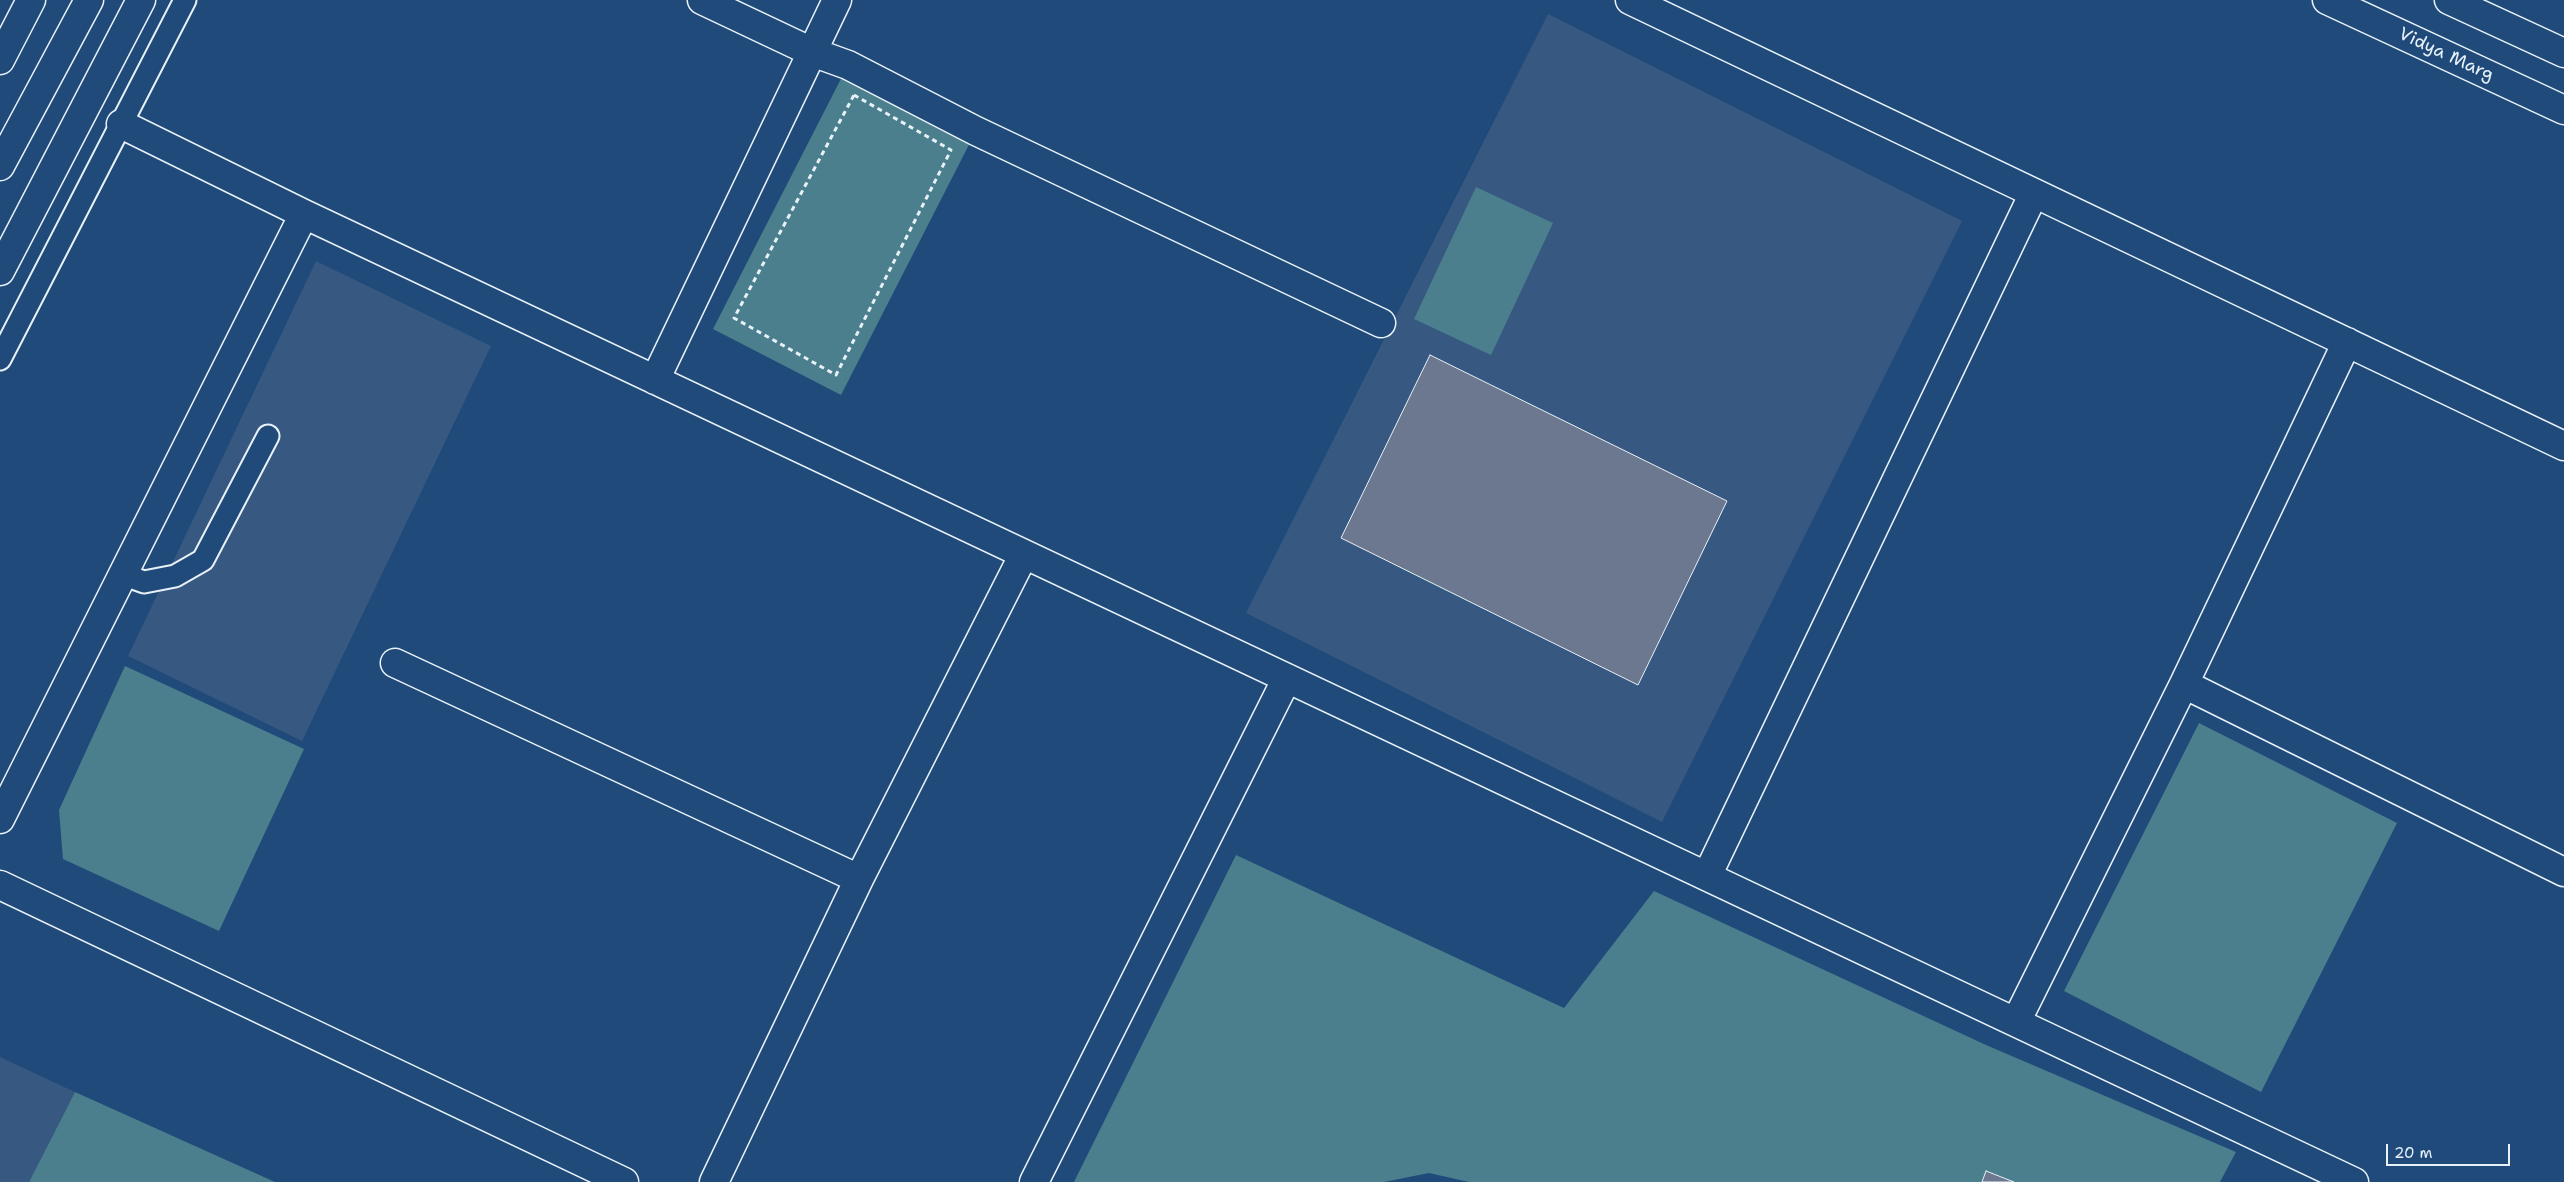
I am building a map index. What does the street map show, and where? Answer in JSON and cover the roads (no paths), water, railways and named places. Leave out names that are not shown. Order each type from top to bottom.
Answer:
[{"type":"street","points":[[0,60],[30,0]]},
{"type":"street","points":[[0,166],[89,0]]},
{"type":"street","points":[[0,271],[142,0]]},
{"type":"street","points":[[702,0],[812,52],[848,65],[976,131],[1381,323]]},
{"type":"street","points":[[655,380],[836,0]]},
{"type":"street","points":[[1630,0],[2564,446]]},
{"type":"street","name":"Vidya Marg","points":[[2327,0],[2564,110]]},
{"type":"street","points":[[2449,0],[2564,53]]},
{"type":"street","points":[[121,124],[304,214],[2354,1182]]},
{"type":"street","points":[[1706,876],[2034,193]]},
{"type":"street","points":[[0,819],[304,214]]},
{"type":"street","points":[[2016,1022],[2184,684],[2346,342]]},
{"type":"street","points":[[714,1182],[859,879],[1024,554]]},
{"type":"street","points":[[396,663],[859,879]]},
{"type":"street","points":[[1034,1182],[1287,678]]},
{"type":"street","points":[[2184,684],[2564,872]]},
{"type":"street","points":[[0,885],[624,1182]]},
{"type":"lane","points":[[0,359],[185,0]]},
{"type":"lane","points":[[122,574],[144,582],[175,576],[203,560],[268,436]]}]
